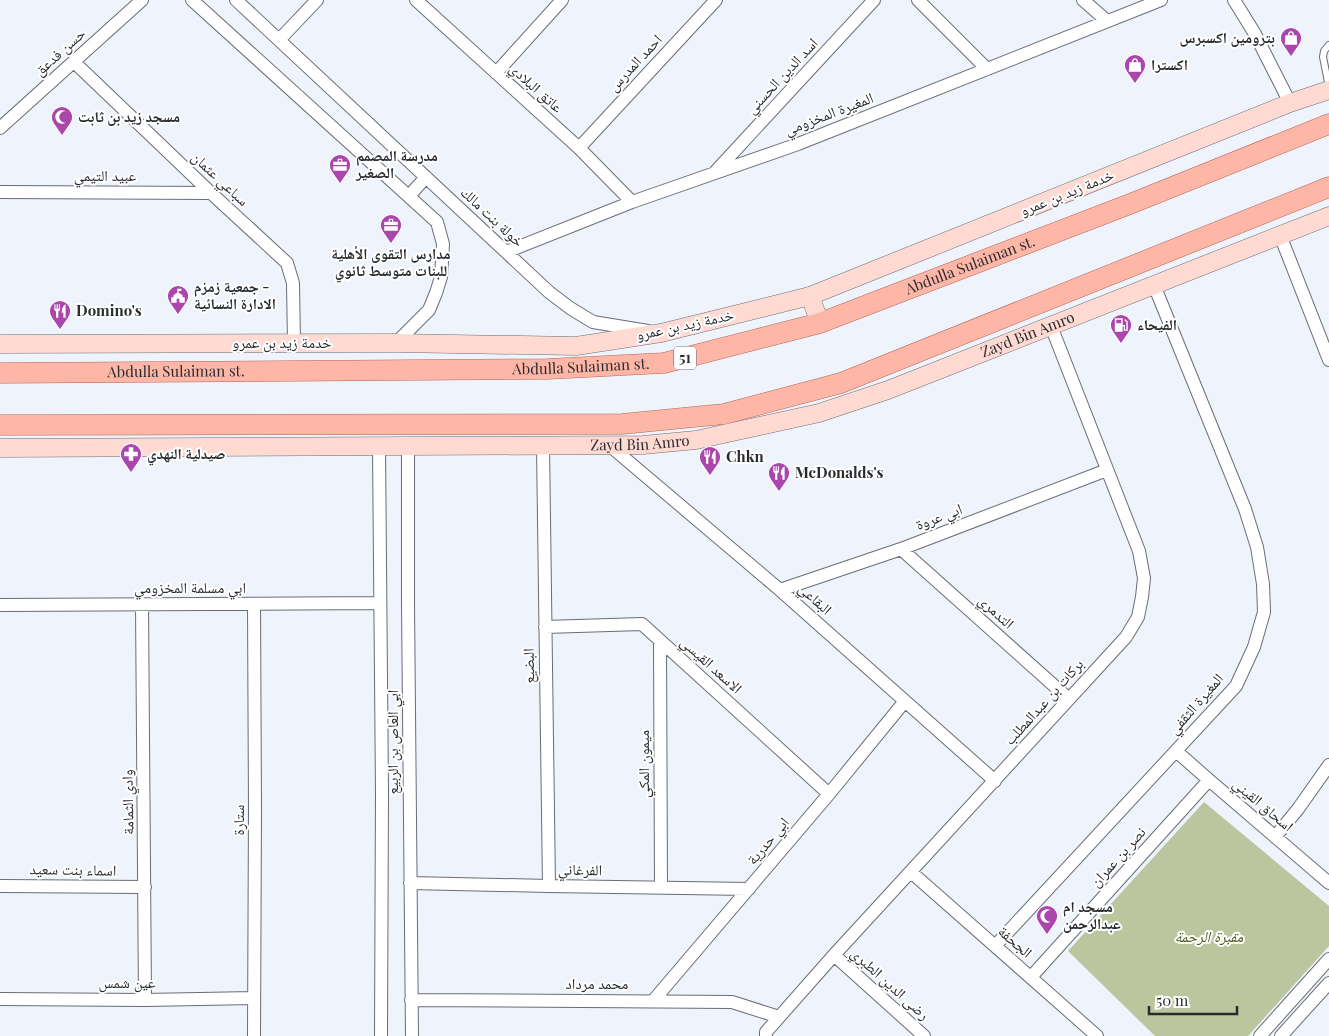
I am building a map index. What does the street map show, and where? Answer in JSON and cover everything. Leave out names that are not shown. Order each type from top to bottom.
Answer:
[{"type":"main road","name":"خدمة زيد بن عمرو","points":[[0,344],[396,343],[576,346],[661,333],[810,296],[1329,89]]},
{"type":"main road","name":"Abdulla Sulaiman st.","points":[[0,373],[548,368],[664,363],[820,323],[1130,204],[1329,124]]},
{"type":"main road","points":[[0,425],[622,424],[724,414],[841,383],[1329,187]]},
{"type":"main road","name":"Zayd Bin Amro","points":[[0,448],[610,446],[696,440],[819,413],[888,390],[1329,216]]},
{"type":"main road","points":[[810,296],[820,323]]},
{"type":"main road","points":[[841,383],[849,403]]},
{"type":"street","name":"حسن فدعق","points":[[0,128],[142,0]]},
{"type":"street","points":[[192,0],[437,222],[443,244],[441,277],[436,293],[429,310],[396,343]]},
{"type":"street","name":"خولة بنت مالك","points":[[236,0],[549,292],[593,322],[661,333]]},
{"type":"street","points":[[279,40],[317,0]]},
{"type":"street","name":"عاتق البلادي","points":[[416,0],[579,148],[632,202]]},
{"type":"street","points":[[496,73],[562,0]]},
{"type":"street","name":"احمد المدرس","points":[[579,148],[716,0]]},
{"type":"street","name":"اسد الدين الحسني","points":[[714,173],[874,0]]},
{"type":"street","points":[[918,0],[987,69]]},
{"type":"street","points":[[1083,0],[1107,21]]},
{"type":"street","name":"المغيرة المخزومي","points":[[506,252],[632,202],[798,144],[1161,0]]},
{"type":"street","points":[[1234,0],[1255,34],[1290,103]]},
{"type":"street","name":"سباعي عثمان","points":[[74,62],[287,263],[292,283],[294,343]]},
{"type":"street","points":[[409,196],[426,177]]},
{"type":"street","name":"عبيد التيمي","points":[[0,192],[211,193]]},
{"type":"street","points":[[1280,235],[1329,360]]},
{"type":"street","name":"المغيرة الثقفي","points":[[995,946],[1236,686],[1254,647],[1264,612],[1263,584],[1257,547],[1245,509],[1154,285]]},
{"type":"street","name":"بركات بن عبدالمطلب","points":[[766,1036],[766,1032],[834,955],[1126,636],[1138,617],[1144,578],[1138,551],[1051,326]]},
{"type":"street","points":[[152,425],[154,448]]},
{"type":"street","name":"البضيع","points":[[543,446],[549,886]]},
{"type":"street","name":"البقاعي","points":[[610,446],[780,590],[995,781]]},
{"type":"street","name":"ابي العاص بن الربيع","points":[[379,447],[382,792],[381,1036]]},
{"type":"street","name":"ابي العاص بن الربيع","points":[[408,447],[412,1036]]},
{"type":"street","name":"ابي عروة","points":[[780,590],[901,549],[1107,470]]},
{"type":"street","name":"التدمري","points":[[901,549],[1069,699]]},
{"type":"street","name":"ابي مسلمة المخزومي","points":[[0,605],[380,603]]},
{"type":"street","name":"وادي الثمامة","points":[[142,604],[145,1000]]},
{"type":"street","name":"ستارة","points":[[254,604],[254,1036]]},
{"type":"street","name":"الاسعد القيسي","points":[[545,627],[642,624],[830,794]]},
{"type":"street","name":"ميمون المكي","points":[[660,640],[661,888]]},
{"type":"street","name":"ابي حدرية","points":[[653,1001],[830,794],[905,701]]},
{"type":"street","name":"اسحاق القيني","points":[[1176,751],[1329,883]]},
{"type":"street","points":[[1275,837],[1298,809],[1329,765]]},
{"type":"street","name":"نصر بن عمران","points":[[1031,977],[1209,780]]},
{"type":"street","name":"الجحفة","points":[[911,872],[1097,1036]]},
{"type":"street","name":"الفرغاني","points":[[410,883],[749,889]]},
{"type":"street","name":"اسماء بنت سعيد","points":[[0,886],[145,887]]},
{"type":"street","name":"رضى الدين الطبري","points":[[834,955],[924,1036]]},
{"type":"street","points":[[1260,1036],[1329,959]]},
{"type":"street","points":[[1280,1036],[1329,983]]},
{"type":"street","name":"عين شمس","points":[[0,999],[145,1000],[254,998]]},
{"type":"street","name":"محمد مرداد","points":[[411,1000],[732,1002],[779,1018]]},
{"type":"lane","points":[[1329,45],[1324,51],[1323,57],[1329,89]]},
{"type":"green space","name":"مقبرة الرحمة","points":[[1204,802],[1329,906],[1329,946],[1248,1036],[1155,1036],[1068,951]]},
{"type":"place","name":"بترومين اكسبرس","points":[[1291,57]]},
{"type":"place","name":"اكسترا","points":[[1135,84]]},
{"type":"place","name":"مسجد زيد بن ثابت","points":[[62,136]]},
{"type":"place","name":"مدرسة المصمم الصغير","points":[[340,184]]},
{"type":"place","name":"مدارس التقوى الأهلية للبنات متوسط ثانوي","points":[[391,244]]},
{"type":"place","name":"جمعية زمزم - الادارة النسائية","points":[[178,315]]},
{"type":"place","name":"Domino's","points":[[60,330]]},
{"type":"place","name":"الفيحاء","points":[[1121,344]]},
{"type":"place","name":"صيدلية النهدي","points":[[131,473]]},
{"type":"place","name":"Chkn","points":[[710,476]]},
{"type":"place","name":"McDonalds's","points":[[779,492]]},
{"type":"place","name":"مسجد ام عبدالرحمن","points":[[1047,935]]}]
